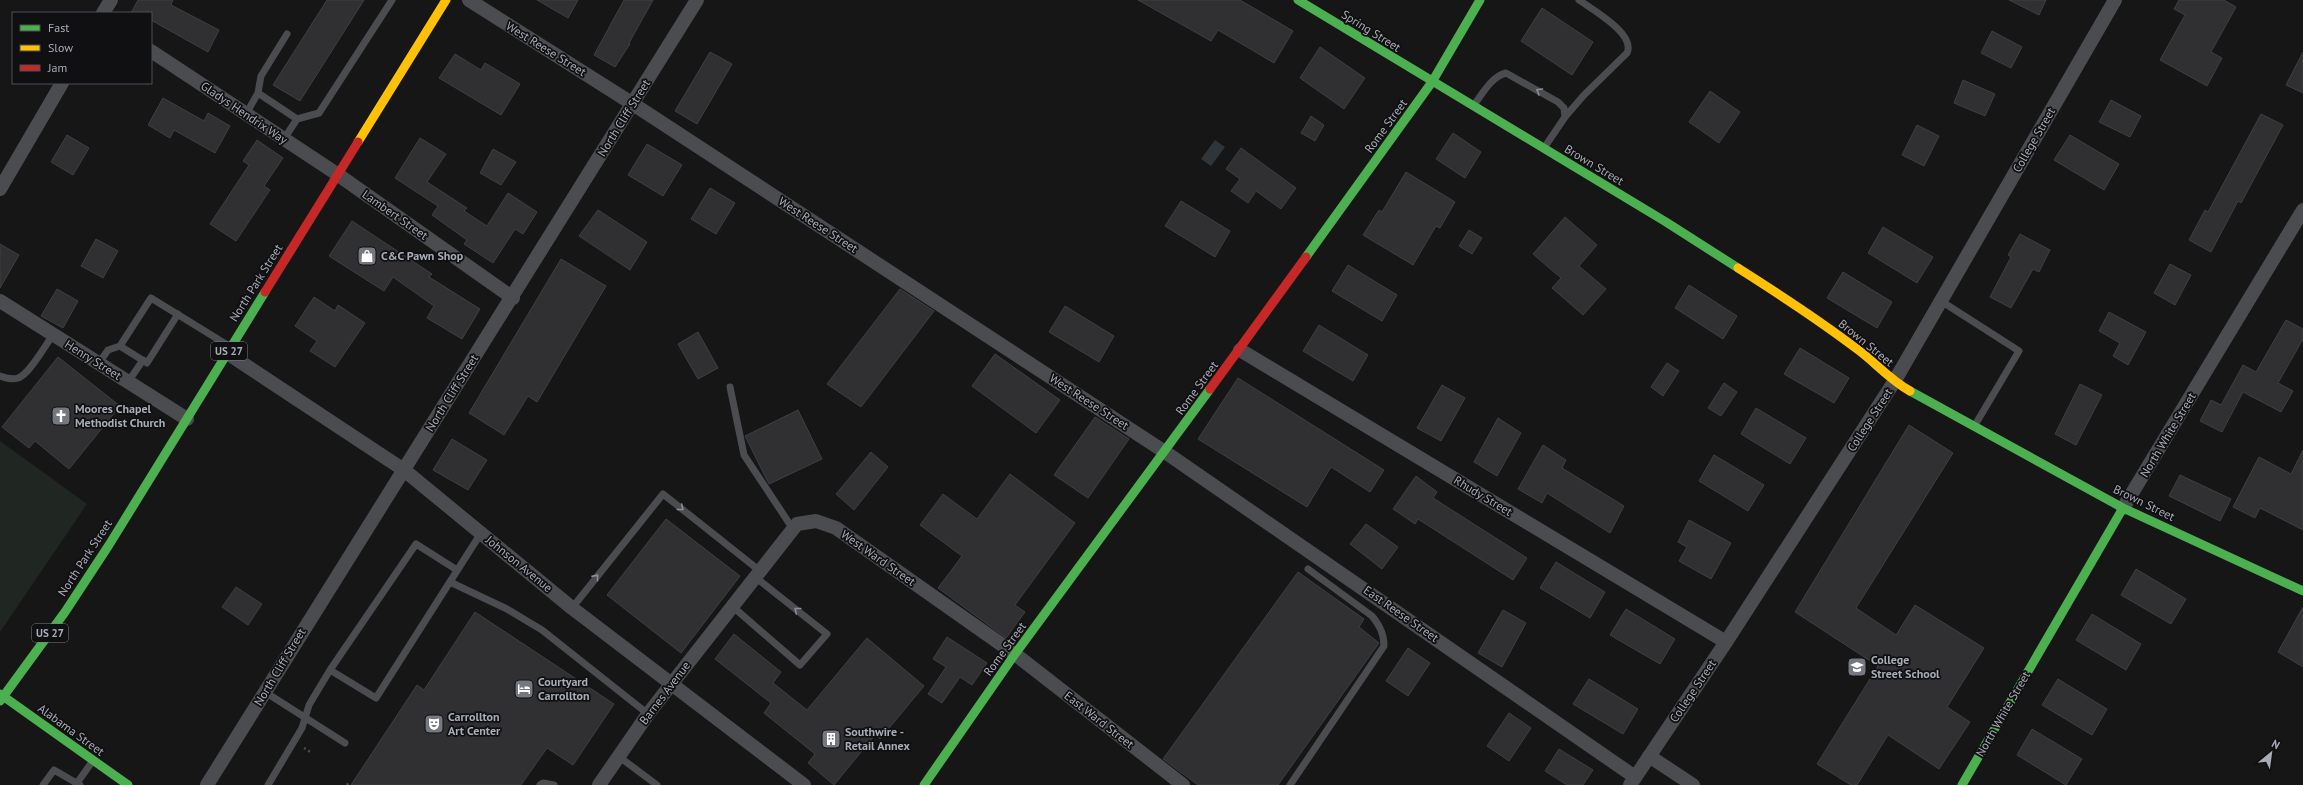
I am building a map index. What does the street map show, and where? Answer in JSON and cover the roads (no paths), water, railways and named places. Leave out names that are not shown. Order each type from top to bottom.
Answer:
[{"type":"street","points":[[104,12],[111,0]]},
{"type":"street","name":"North Park Street","points":[[1,697],[94,568],[446,0]]},
{"type":"street","name":"West Reese Street","points":[[469,0],[633,104],[1165,452]]},
{"type":"street","name":"North Cliff Street","points":[[207,785],[513,298],[697,0]]},
{"type":"street","name":"Spring Street","points":[[1298,0],[1432,82]]},
{"type":"street","name":"Rome Street","points":[[924,785],[1016,654],[1240,350],[1432,82],[1480,0]]},
{"type":"street","name":"College Street","points":[[1632,781],[1726,642],[1894,382],[2112,1]]},
{"type":"street","name":"Gladys Hendrix Way","points":[[152,52],[337,174]]},
{"type":"street","name":"Brown Street","points":[[1432,82],[1544,148],[1805,311],[1859,350],[1894,382],[2123,508],[2303,591]]},
{"type":"street","points":[[0,189],[61,84]]},
{"type":"street","name":"Lambert Street","points":[[337,174],[513,298]]},
{"type":"street","name":"North White Street","points":[[1962,785],[2123,508],[2303,210]]},
{"type":"street","name":"Henry Street","points":[[0,301],[187,419]]},
{"type":"street","name":"Johnson Avenue","points":[[229,350],[404,470],[572,608],[672,682],[804,785]]},
{"type":"street","name":"Rhudy Street","points":[[1240,350],[1726,642]]},
{"type":"street","name":"East Reese Street","points":[[1165,452],[1632,781]]},
{"type":"street","name":"West Ward Street","points":[[734,604],[797,524],[816,521],[836,528],[1016,654]]},
{"type":"street","name":"Barnes Avenue","points":[[599,785],[648,714],[734,604]]},
{"type":"street","name":"East Ward Street","points":[[1016,654],[1183,785]]},
{"type":"street","name":"Alabama Street","points":[[1,697],[128,785]]},
{"type":"street","points":[[1649,756],[1693,785]]},
{"type":"lane","points":[[284,139],[297,119],[319,113],[392,0]]},
{"type":"lane","points":[[1544,148],[1565,117],[1584,95],[1628,53],[1630,48],[1627,39],[1622,32],[1579,0]]},
{"type":"lane","points":[[246,114],[258,93],[261,76],[287,34]]},
{"type":"lane","points":[[1473,107],[1492,81],[1500,74],[1506,72],[1558,102],[1564,108],[1565,117]]},
{"type":"lane","points":[[258,93],[297,119]]},
{"type":"lane","points":[[99,363],[108,350],[120,346],[151,298],[178,314],[229,350]]},
{"type":"lane","points":[[1941,301],[2019,351],[1974,426]]},
{"type":"lane","points":[[120,346],[147,363],[178,314]]},
{"type":"lane","points":[[0,376],[8,379],[19,378],[22,376],[53,335]]},
{"type":"lane","points":[[128,382],[143,360]]},
{"type":"lane","points":[[730,387],[744,455],[793,529]]},
{"type":"lane","points":[[572,608],[663,494],[827,634],[800,665],[734,604]]},
{"type":"lane","points":[[330,670],[376,698],[481,533]]},
{"type":"lane","points":[[268,785],[302,728],[309,705],[330,670],[416,544],[457,570]]},
{"type":"lane","points":[[1290,785],[1384,646],[1384,637],[1372,616],[1308,569]]},
{"type":"lane","points":[[450,582],[507,609],[542,630],[648,714]]},
{"type":"lane","points":[[265,692],[306,717],[345,744]]},
{"type":"lane","points":[[618,756],[657,785]]},
{"type":"lane","points":[[43,785],[54,770],[78,784],[93,760]]},
{"type":"lane","points":[[540,785],[543,783],[554,785]]},
{"type":"place","name":"C&C Pawn Shop","points":[[367,256]]},
{"type":"place","name":"Moores Chapel Methodist Church","points":[[61,416]]},
{"type":"place","name":"College Street School","points":[[1857,667]]},
{"type":"place","name":"Courtyard Carrollton","points":[[524,689]]},
{"type":"place","name":"Carrollton Art Center","points":[[434,724]]},
{"type":"place","name":"Southwire - Retail Annex","points":[[831,739]]}]
